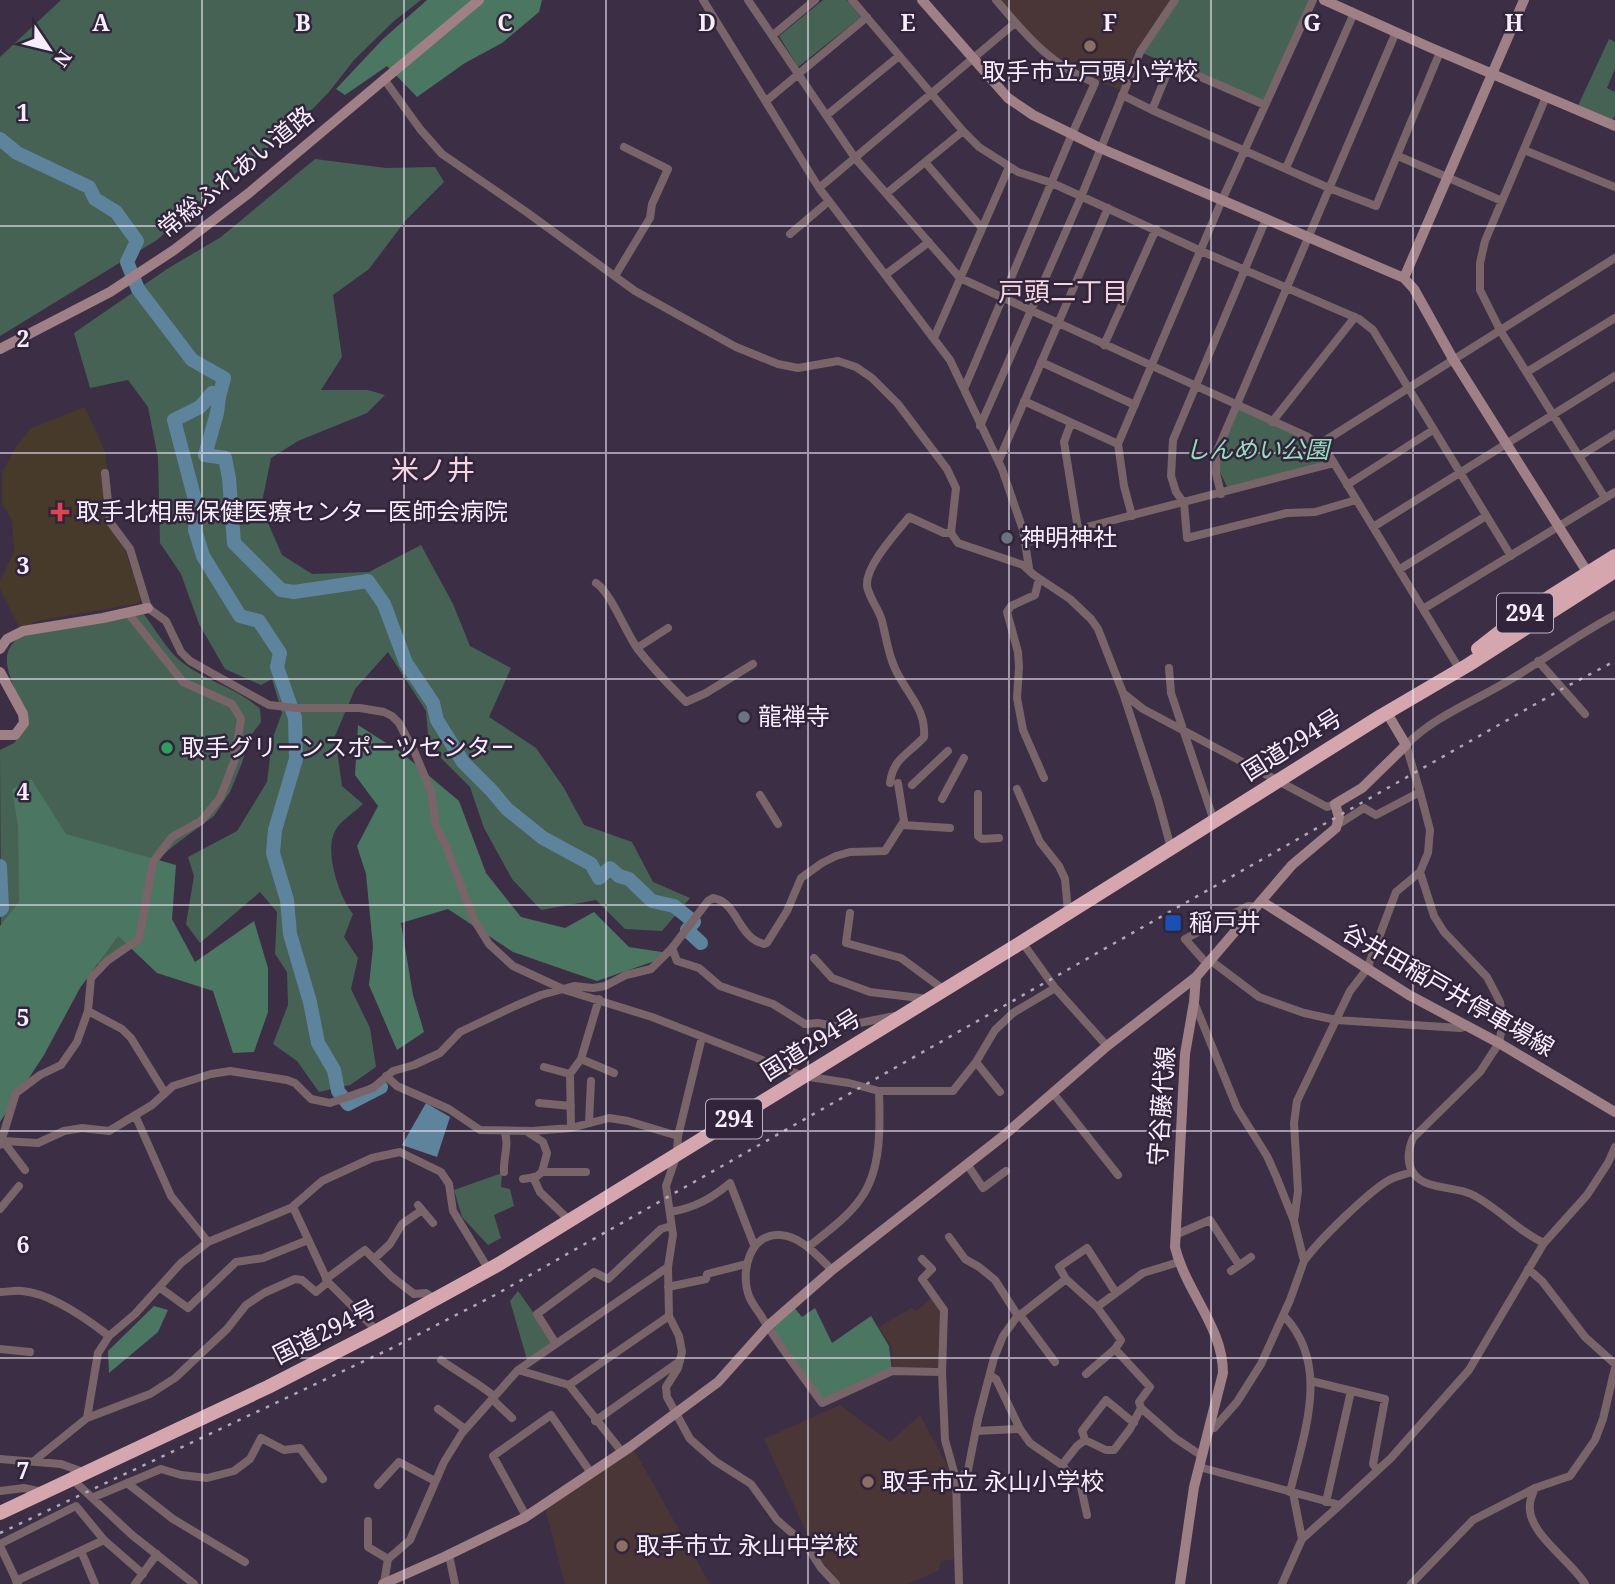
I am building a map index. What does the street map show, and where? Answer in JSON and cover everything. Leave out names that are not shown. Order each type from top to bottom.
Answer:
[{"type":"highway","name":"国道294号","points":[[1591,578],[1615,556]]},
{"type":"highway","name":"国道294号","points":[[0,1513],[268,1387],[489,1270],[1022,942],[1442,679],[1524,613],[1591,578],[1615,570]]},
{"type":"street","name":"常総ふれあい道路","points":[[0,349],[110,292],[174,250],[249,193],[479,0]]},
{"type":"street","points":[[703,0],[819,188],[950,360],[980,426],[999,460],[1025,543],[1029,568]]},
{"type":"street","points":[[748,0],[855,158],[960,278],[1318,445],[1334,463],[1459,668]]},
{"type":"street","points":[[773,35],[815,0]]},
{"type":"street","points":[[852,0],[963,131],[979,147],[1009,167],[1052,183],[1355,317],[1373,330],[1511,556]]},
{"type":"street","points":[[922,0],[1008,98],[1033,115],[1100,148],[1404,278],[1414,289],[1454,359],[1591,578]]},
{"type":"street","points":[[964,388],[1095,83],[1073,74],[1050,59],[1034,45],[996,0]]},
{"type":"street","points":[[980,426],[1081,197],[1140,52],[1175,0]]},
{"type":"street","points":[[1132,516],[1124,486],[1118,444],[1222,200],[1313,0]]},
{"type":"street","points":[[1324,0],[1615,126]]},
{"type":"street","points":[[1404,278],[1524,0]]},
{"type":"street","points":[[1286,168],[1354,13]]},
{"type":"street","points":[[766,101],[867,17]]},
{"type":"street","points":[[819,188],[1015,23]]},
{"type":"street","points":[[1221,494],[1216,473],[1217,451],[1396,32]]},
{"type":"street","points":[[1122,95],[1329,188],[1376,206],[1440,52]]},
{"type":"street","points":[[827,115],[898,56]]},
{"type":"street","points":[[1153,110],[1171,64],[1265,105]]},
{"type":"street","points":[[384,79],[420,129],[442,154],[665,309],[750,354],[792,368],[838,361],[856,367],[873,378],[898,404],[947,469],[956,488],[951,533],[958,543],[1029,568],[1040,579],[1070,599],[1098,629],[1123,693],[1155,789],[1171,848]]},
{"type":"street","points":[[1546,97],[1485,241],[1480,263],[1480,290],[1500,330],[1605,498]]},
{"type":"street","points":[[887,193],[963,131]]},
{"type":"street","points":[[615,276],[650,218],[652,204],[668,170],[624,147]]},
{"type":"street","points":[[1524,150],[1615,187]]},
{"type":"street","points":[[1398,156],[1502,201]]},
{"type":"street","points":[[925,162],[981,227]]},
{"type":"street","points":[[934,338],[1009,167]]},
{"type":"street","points":[[790,234],[829,201]]},
{"type":"street","points":[[999,460],[1108,208]]},
{"type":"street","points":[[1266,219],[1172,440],[1171,476],[1176,492],[1184,503],[1187,538],[1287,513],[1315,512],[1356,500]]},
{"type":"street","points":[[1104,345],[1156,229]]},
{"type":"street","points":[[885,275],[929,242]]},
{"type":"street","points":[[1318,445],[1615,258]]},
{"type":"street","points":[[1272,422],[1355,317]]},
{"type":"street","points":[[1527,372],[1615,318]]},
{"type":"street","points":[[1041,362],[1135,405]]},
{"type":"street","points":[[1373,527],[1615,376]]},
{"type":"street","points":[[1024,401],[1118,444]]},
{"type":"street","points":[[1071,423],[1064,442],[1078,528]]},
{"type":"street","points":[[1347,485],[1433,430]]},
{"type":"street","points":[[1580,456],[1615,434]]},
{"type":"street","points":[[1025,543],[1334,463]]},
{"type":"street","points":[[105,473],[110,522],[130,549],[148,608],[166,621],[181,652],[190,662],[268,705],[360,708],[384,712],[399,723],[431,792],[436,826],[474,920],[498,954],[513,966],[565,989],[599,999],[803,1076],[859,1084],[879,1091],[953,1091],[976,1062],[995,1030],[1013,1013],[1055,988]]},
{"type":"street","points":[[1423,609],[1615,492]]},
{"type":"street","points":[[1400,569],[1486,516]]},
{"type":"street","points":[[1,1143],[38,1143],[64,1131],[82,1128],[109,1130],[135,1115],[173,1086],[230,1071],[287,1080],[295,1083],[311,1099],[330,1103],[373,1088],[393,1071],[440,1053],[460,1032],[541,995],[574,986],[605,986],[626,975],[651,968],[713,898],[725,903],[748,936],[760,943],[767,943],[787,911],[801,878],[836,856],[862,851],[886,851],[902,825],[904,813],[892,769],[901,757],[924,737],[925,729],[921,710],[892,664],[880,613],[867,586],[869,575],[881,553],[909,517],[944,533],[951,533]]},
{"type":"street","points":[[1040,579],[1035,595],[1011,606],[1007,612],[1018,652],[1017,698],[1023,730],[1044,778]]},
{"type":"street","points":[[596,583],[604,589],[624,629],[652,668],[686,702],[753,664]]},
{"type":"street","points":[[0,649],[7,639],[23,631],[148,608]]},
{"type":"street","points":[[1,1143],[16,1093],[40,1075],[61,1065],[77,1042],[88,1011],[91,978],[107,961],[139,939],[153,862],[172,837],[201,821],[220,798],[231,772],[239,739],[241,719],[232,704],[183,682],[128,613]]},
{"type":"street","points":[[1123,693],[1143,709],[1327,807],[1362,788],[1435,721],[1503,684],[1615,615]]},
{"type":"street","points":[[637,648],[668,628]]},
{"type":"street","points":[[1538,661],[1586,714]]},
{"type":"street","points":[[1169,668],[1171,692],[1214,821]]},
{"type":"street","points":[[0,672],[23,714],[24,723],[15,735],[0,735]]},
{"type":"street","points":[[1294,1221],[1298,1191],[1294,1123],[1297,1101],[1350,991],[1367,969],[1396,892],[1420,872],[1428,853],[1430,830],[1406,745],[1387,713]]},
{"type":"street","points":[[912,785],[947,751]]},
{"type":"street","points":[[942,799],[964,758]]},
{"type":"street","points":[[1017,789],[1040,842],[1059,866],[1065,879],[1068,912]]},
{"type":"street","points":[[384,1584],[526,1516],[622,1452],[718,1382],[768,1326],[832,1270],[1196,977],[1292,865],[1339,824],[1364,808],[1376,815],[1420,793]]},
{"type":"street","points":[[978,794],[978,836],[982,839],[999,838]]},
{"type":"street","points":[[760,795],[779,824]]},
{"type":"street","points":[[1335,804],[1339,824]]},
{"type":"street","points":[[902,825],[950,828]]},
{"type":"street","points":[[1420,872],[1434,916],[1444,932],[1487,977],[1500,1002],[1503,1022],[1499,1043],[1480,1072],[1413,1138],[1407,1150],[1412,1172],[1420,1180],[1471,1194],[1528,1236],[1544,1243]]},
{"type":"street","points":[[1259,904],[1248,906],[1185,939],[1209,962],[1259,997],[1304,1013],[1336,1020],[1460,1028],[1468,1026]]},
{"type":"street","name":"谷井田稲戸井停車場線","points":[[1259,904],[1615,1112]]},
{"type":"street","points":[[850,913],[846,943],[901,958],[943,989]]},
{"type":"street","points":[[1022,942],[1055,988],[1107,1046]]},
{"type":"street","points":[[671,948],[677,961],[699,968],[720,986],[773,1004],[805,1024],[818,1023],[839,1027],[902,1015]]},
{"type":"street","points":[[814,958],[832,978],[870,992],[928,999]]},
{"type":"street","name":"守谷藤代線","points":[[1180,1584],[1200,1462],[1220,1390],[1223,1358],[1212,1326],[1195,1298],[1179,1262],[1175,1235],[1185,1054],[1196,977]]},
{"type":"street","points":[[571,1128],[570,1074],[581,1059],[599,999]]},
{"type":"street","points":[[1194,1002],[1237,1108],[1267,1156],[1294,1221],[1304,1261]]},
{"type":"street","points":[[88,1011],[122,1029],[131,1038],[165,1093]]},
{"type":"street","points":[[702,1037],[678,1136],[677,1154],[666,1186],[673,1235],[668,1267],[669,1316],[679,1336],[682,1352],[666,1387],[667,1397],[690,1439],[715,1461],[751,1484],[777,1520],[807,1546],[821,1569],[836,1584]]},
{"type":"street","points":[[581,1059],[614,1073]]},
{"type":"street","points":[[976,1062],[1000,1092]]},
{"type":"street","points":[[544,1067],[570,1074]]},
{"type":"street","points":[[386,1076],[397,1086],[449,1109],[480,1130],[571,1128],[609,1118],[678,1136]]},
{"type":"street","points":[[589,1122],[591,1081]]},
{"type":"street","points":[[808,1247],[834,1227],[861,1198],[874,1173],[880,1126],[879,1091]]},
{"type":"street","points":[[1053,1093],[1118,1175]]},
{"type":"street","points":[[539,1103],[571,1106]]},
{"type":"street","points":[[135,1115],[171,1196],[208,1242]]},
{"type":"street","points":[[504,1131],[507,1138],[504,1172]]},
{"type":"street","points":[[526,1131],[542,1142],[547,1153],[542,1172]]},
{"type":"street","points":[[1,1143],[25,1170]]},
{"type":"street","points":[[1294,1584],[1284,1581],[1302,1539],[1377,1470],[1469,1370],[1544,1243],[1587,1195],[1615,1147]]},
{"type":"street","points":[[87,1418],[98,1353],[109,1336],[135,1314],[181,1263],[208,1242],[291,1208],[322,1181],[372,1158],[400,1152],[441,1172],[449,1184],[453,1211],[489,1270]]},
{"type":"street","points":[[967,1164],[984,1188],[1006,1171]]},
{"type":"street","points":[[523,1179],[542,1172],[586,1172]]},
{"type":"street","points":[[1209,1429],[1214,1429],[1237,1402],[1261,1364],[1311,1250],[1390,1179],[1412,1172]]},
{"type":"street","points":[[533,1177],[540,1192],[570,1221]]},
{"type":"street","points":[[670,1212],[710,1199],[730,1183],[754,1245]]},
{"type":"street","points":[[0,1209],[19,1186]]},
{"type":"street","points":[[291,1208],[293,1207],[327,1280],[377,1331]]},
{"type":"street","points":[[374,1259],[390,1244],[402,1224],[420,1208],[433,1223]]},
{"type":"street","points":[[1175,1235],[1210,1220],[1239,1265]]},
{"type":"street","points":[[556,1344],[537,1314],[594,1272],[608,1279],[661,1229],[671,1226]]},
{"type":"street","points":[[829,1267],[808,1247],[779,1234],[754,1245],[746,1264],[748,1296],[822,1403],[892,1371],[942,1372]]},
{"type":"street","points":[[949,1237],[965,1259],[995,1280],[1055,1362]]},
{"type":"street","points":[[159,1287],[188,1308],[236,1262],[263,1258],[308,1240]]},
{"type":"street","points":[[1086,1374],[1115,1349],[1121,1340],[1097,1307],[1066,1279],[1059,1267],[1087,1248],[1116,1293]]},
{"type":"street","points":[[35,1460],[87,1418],[150,1394],[176,1378],[226,1329],[246,1305],[264,1293],[295,1279],[303,1280],[316,1292],[365,1250],[391,1277],[414,1294],[426,1293],[435,1300]]},
{"type":"street","points":[[1231,1271],[1251,1257]]},
{"type":"street","points":[[922,1259],[932,1269],[922,1279],[944,1310],[942,1372],[945,1440],[956,1483],[959,1584]]},
{"type":"street","points":[[1097,1307],[1143,1273],[1179,1262]]},
{"type":"street","points":[[668,1287],[706,1279],[707,1274],[746,1264]]},
{"type":"street","points":[[384,1584],[388,1559],[410,1541],[443,1462],[465,1429],[518,1370],[668,1267]]},
{"type":"street","points":[[1411,1584],[1473,1520],[1535,1489],[1570,1476],[1595,1440],[1604,1419],[1615,1366],[1584,1337],[1542,1281],[1528,1269]]},
{"type":"street","points":[[956,1483],[968,1470],[990,1375],[1003,1336],[1019,1316],[1066,1279]]},
{"type":"street","points":[[0,1292],[23,1290],[46,1298],[87,1319],[109,1336]]},
{"type":"street","points":[[569,1385],[669,1316]]},
{"type":"street","points":[[1284,1316],[1297,1329],[1305,1344],[1311,1381],[1306,1425],[1292,1492],[1302,1539]]},
{"type":"street","points":[[0,1349],[30,1352]]},
{"type":"street","points":[[1115,1349],[1150,1387],[1139,1402],[1141,1408],[1200,1462],[1340,1506]]},
{"type":"street","points":[[441,1360],[460,1374],[470,1377],[512,1418]]},
{"type":"street","points":[[595,1421],[680,1361]]},
{"type":"street","points":[[518,1370],[569,1385],[622,1452]]},
{"type":"street","points":[[990,1375],[996,1380],[1020,1429],[1030,1443],[1062,1465],[1081,1487],[1087,1515]]},
{"type":"street","points":[[1311,1381],[1385,1399],[1373,1464],[1377,1470]]},
{"type":"street","points":[[1326,1502],[1351,1391]]},
{"type":"street","points":[[1134,1423],[1106,1400],[1082,1431],[1085,1440],[1106,1450],[1114,1450],[1134,1423],[1141,1408]]},
{"type":"street","points":[[438,1409],[465,1429]]},
{"type":"street","points":[[526,1516],[493,1456],[551,1415],[591,1473]]},
{"type":"street","points":[[976,1431],[1020,1429]]},
{"type":"street","points":[[94,1497],[161,1469],[207,1478],[234,1471],[250,1459],[261,1438],[284,1450],[300,1448],[323,1479]]},
{"type":"street","points":[[1062,1465],[1085,1440]]},
{"type":"street","points":[[1,1457],[61,1464],[87,1473]]},
{"type":"street","points":[[378,1485],[399,1462],[435,1481]]},
{"type":"street","points":[[73,1480],[132,1535],[194,1584]]},
{"type":"street","points":[[127,1483],[173,1519],[245,1562]]},
{"type":"street","points":[[0,1491],[24,1488],[46,1492]]},
{"type":"street","points":[[1535,1489],[1529,1506],[1535,1525],[1585,1584]]},
{"type":"street","points":[[104,1540],[17,1583],[0,1545],[76,1506],[104,1540],[143,1574]]},
{"type":"street","points":[[368,1521],[368,1547],[388,1559]]},
{"type":"street","points":[[81,1551],[96,1584]]},
{"type":"street","points":[[135,1584],[157,1554]]},
{"type":"street","points":[[449,1555],[455,1584]]},
{"type":"shaded area","name":"取手市立戸頭小学校","points":[[1001,0],[1171,0],[1135,51],[1121,90],[1087,77],[1051,55]]},
{"type":"shaded area","name":"取手北相馬保健医療センター医師会病院","points":[[85,407],[105,452],[116,523],[140,603],[32,622],[31,626],[19,627],[0,589],[0,581],[14,552],[12,520],[2,504],[2,472],[31,428]]},
{"type":"shaded area","points":[[932,1298],[940,1310],[938,1367],[893,1368],[891,1346],[879,1327],[911,1308],[916,1311]]},
{"type":"shaded area","name":"取手市立 永山小学校","points":[[840,1405],[890,1442],[920,1415],[948,1467],[955,1497],[954,1559],[941,1561],[939,1570],[908,1584],[840,1584],[819,1560],[764,1439]]},
{"type":"shaded area","name":"取手市立 永山中学校","points":[[634,1450],[710,1584],[565,1584],[545,1508]]},
{"type":"green space","points":[[61,0],[421,0],[394,21],[354,60],[329,92],[296,126],[201,200],[157,240],[0,336],[0,57]]},
{"type":"green space","points":[[427,0],[542,0],[539,12],[502,43],[465,63],[417,97],[387,66],[345,95],[336,89],[383,39]]},
{"type":"green space","points":[[823,0],[847,0],[861,17],[798,67],[779,36]]},
{"type":"green space","points":[[1175,0],[1313,0],[1265,105],[1140,52]]},
{"type":"green space","points":[[1609,39],[1615,42],[1615,69],[1607,88],[1615,92],[1615,115],[1611,124],[1576,110]]},
{"type":"green space","points":[[315,159],[386,168],[435,167],[444,182],[406,220],[369,269],[333,295],[342,357],[321,390],[368,390],[385,395],[367,413],[298,441],[271,458],[261,507],[282,555],[312,574],[369,572],[421,545],[453,604],[470,646],[511,668],[489,717],[536,748],[564,788],[584,825],[632,842],[653,882],[690,898],[662,931],[625,929],[596,900],[541,910],[512,879],[484,828],[470,787],[429,746],[426,711],[388,652],[355,689],[335,736],[342,786],[363,804],[337,827],[331,850],[338,886],[353,914],[344,937],[358,958],[351,989],[370,1028],[376,1067],[350,1085],[319,1092],[297,1061],[273,1044],[288,1005],[287,972],[275,954],[277,912],[260,892],[200,943],[186,924],[194,876],[188,857],[237,831],[267,782],[272,740],[282,713],[272,679],[261,685],[225,669],[199,624],[181,574],[160,543],[158,458],[148,407],[128,380],[90,388],[74,333],[167,269],[221,237]]},
{"type":"green space","name":"しんめい公園","points":[[1235,406],[1308,437],[1334,463],[1229,491],[1219,470]]},
{"type":"green space","name":"取手グリーンスポーツセンター","points":[[143,613],[176,657],[196,672],[251,701],[260,709],[261,722],[249,738],[230,792],[214,816],[145,870],[133,944],[102,966],[1,932],[0,750],[14,743],[27,727],[9,674],[7,659],[10,647],[22,636]]},
{"type":"green space","points":[[358,725],[402,753],[459,801],[486,873],[521,917],[565,928],[594,912],[629,947],[675,954],[597,981],[513,952],[448,909],[401,923],[413,995],[424,1032],[397,1050],[369,985],[373,947],[366,874],[357,846],[378,806],[355,775]]},
{"type":"green space","points":[[31,779],[66,834],[176,865],[172,919],[195,962],[254,921],[268,968],[268,1012],[254,1052],[233,1053],[213,991],[157,973],[118,936],[80,988],[44,1055],[0,1122],[0,926],[19,902],[18,826],[12,789]]},
{"type":"green space","points":[[502,1173],[501,1187],[510,1189],[514,1206],[494,1215],[501,1238],[488,1245],[462,1217],[454,1190]]},
{"type":"green space","points":[[518,1291],[556,1344],[528,1363],[510,1301]]},
{"type":"green space","points":[[792,1305],[802,1317],[815,1308],[832,1343],[871,1316],[889,1346],[892,1371],[822,1403],[768,1326]]},
{"type":"green space","points":[[154,1306],[168,1310],[158,1332],[109,1373],[108,1351]]},
{"type":"water","points":[[426,1103],[450,1117],[437,1157],[402,1145]]},
{"type":"waterway","points":[[0,139],[17,153],[89,187],[95,199],[116,212],[137,241],[127,262],[138,289],[192,360],[224,378],[219,397],[212,393],[200,407],[174,420],[195,500],[195,530],[203,556],[240,616],[259,621],[280,653],[277,667],[295,718],[296,759],[275,830],[273,853],[287,900],[290,934],[310,1002],[318,1043],[334,1070],[338,1091],[348,1104],[381,1087]]},
{"type":"waterway","points":[[219,397],[205,455],[225,458],[234,543],[281,590],[294,592],[368,581],[384,604],[406,663],[433,703],[437,720],[463,762],[507,809],[543,838],[591,864],[599,878],[610,868],[619,876],[629,879],[652,901],[674,906],[694,922],[687,930],[701,943]]},
{"type":"waterway","points":[[0,866],[0,910]]},
{"type":"railway","points":[[0,1533],[392,1348],[495,1295],[1615,661]]},
{"type":"place","name":"取手市立戸頭小学校","points":[[1090,46]]},
{"type":"place","name":"取手北相馬保健医療センター医師会病院","points":[[60,512]]},
{"type":"place","name":"神明神社","points":[[1007,538]]},
{"type":"place","name":"龍禅寺","points":[[744,717]]},
{"type":"place","name":"取手グリーンスポーツセンター","points":[[167,748]]},
{"type":"place","name":"稲戸井","points":[[1173,923]]},
{"type":"place","name":"取手市立 永山小学校","points":[[868,1482]]},
{"type":"place","name":"取手市立 永山中学校","points":[[622,1546]]},
{"type":"district","name":"戸頭二丁目","points":[[1063,292]]},
{"type":"district","name":"米ノ井","points":[[433,470]]}]
